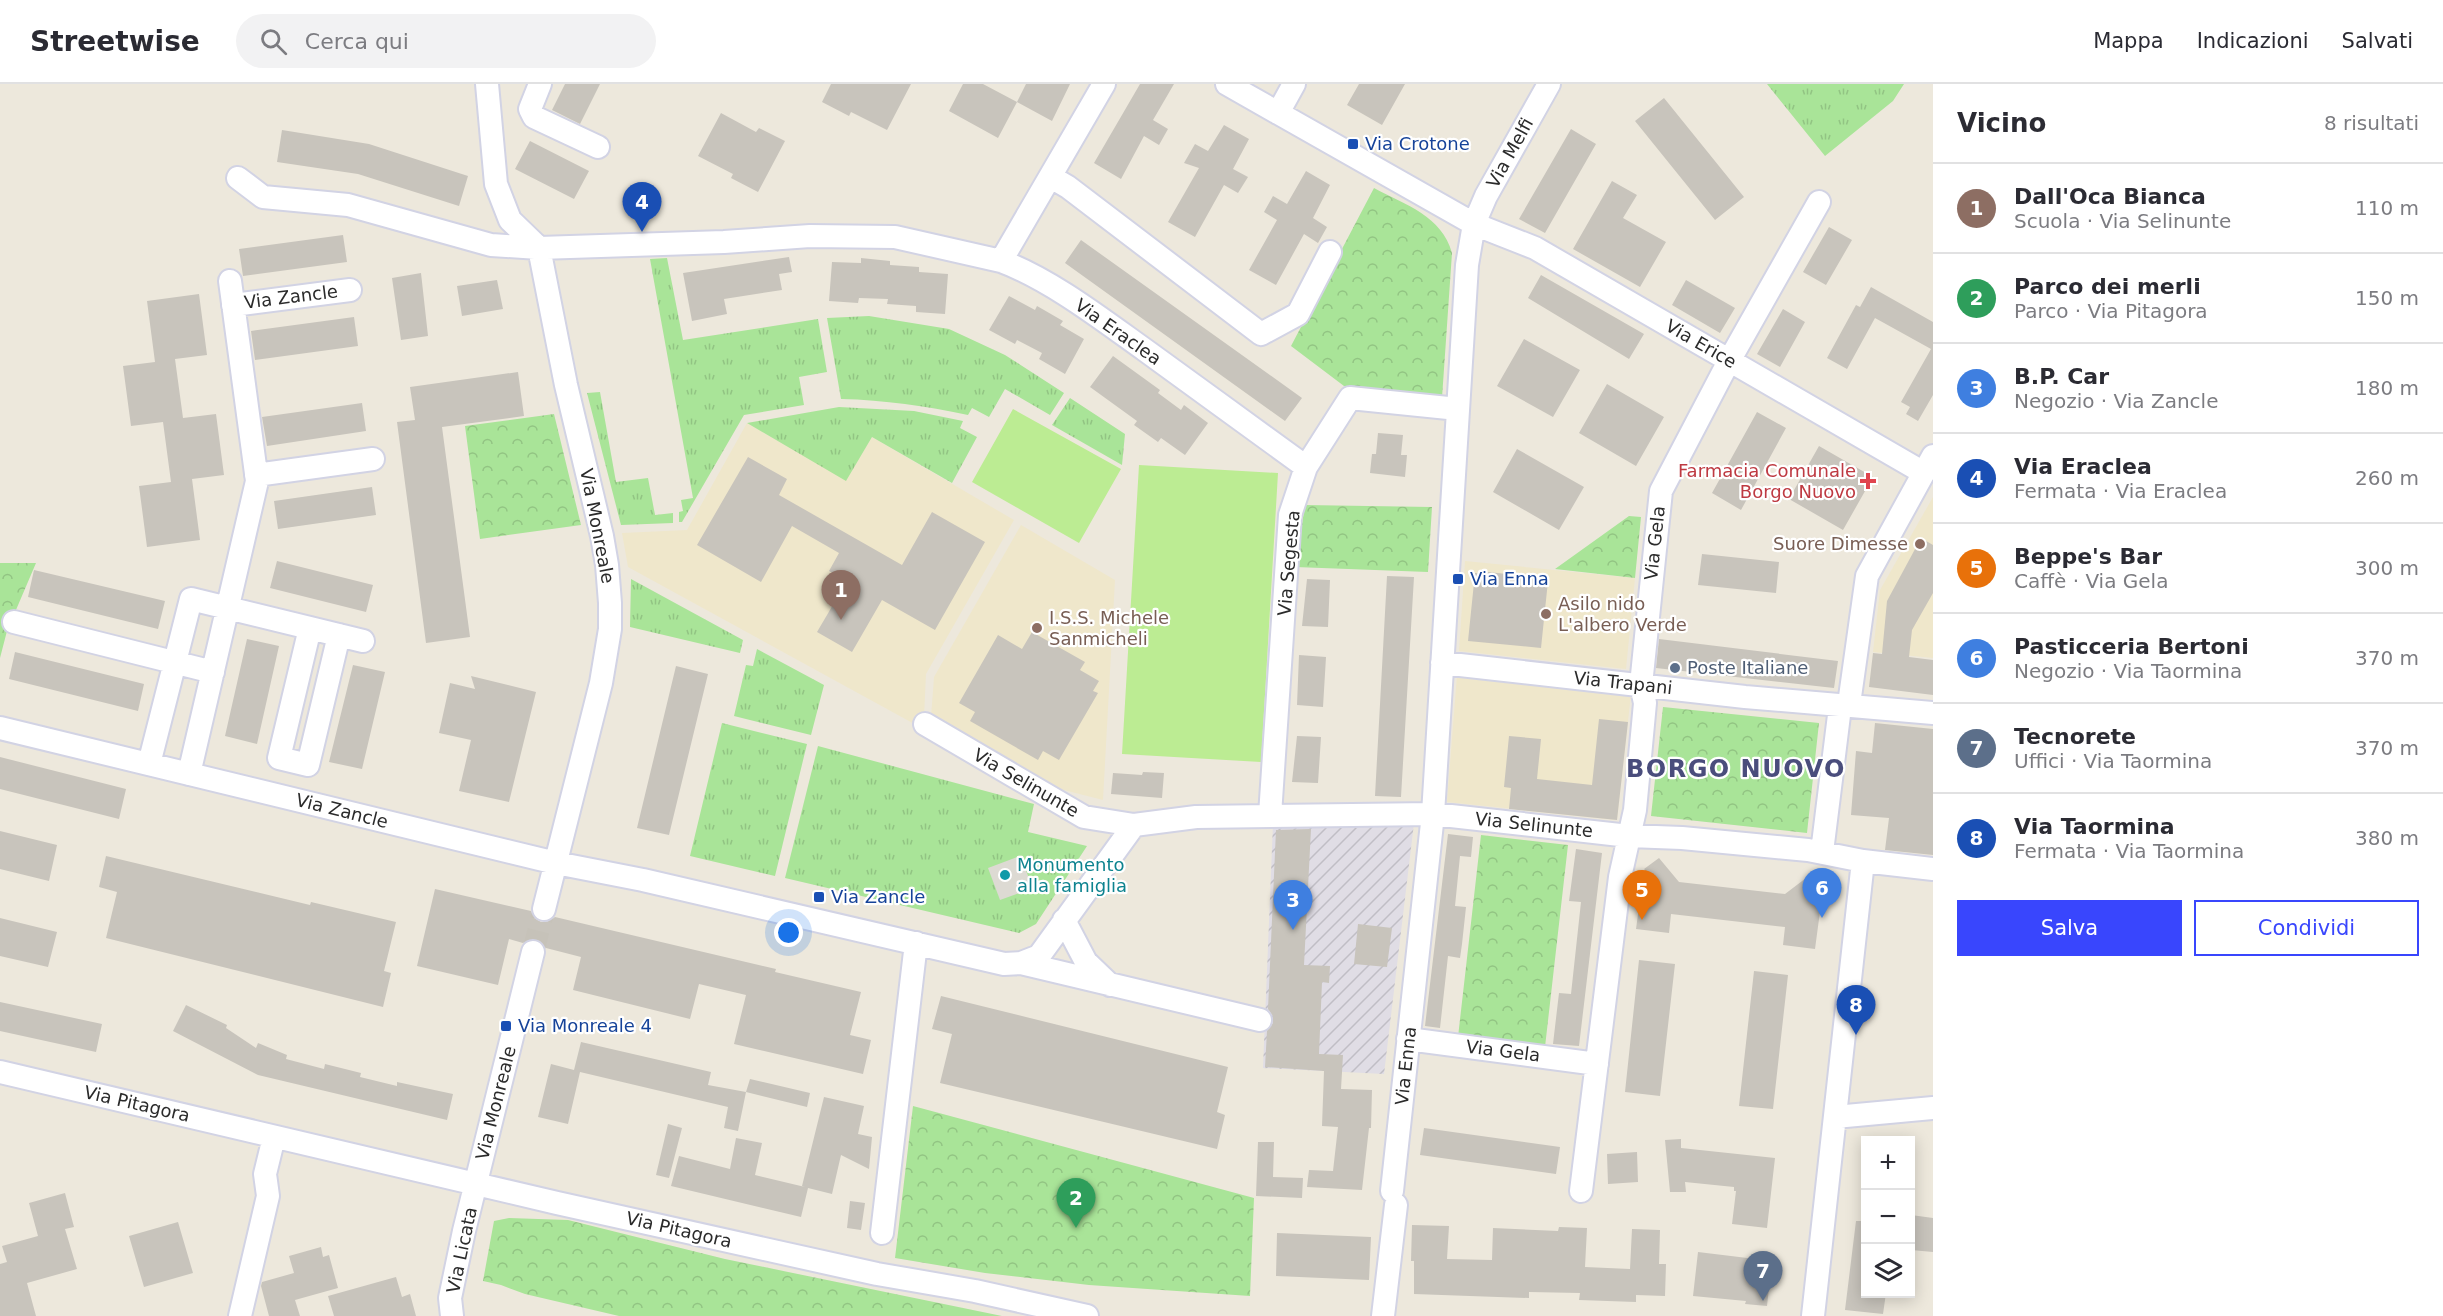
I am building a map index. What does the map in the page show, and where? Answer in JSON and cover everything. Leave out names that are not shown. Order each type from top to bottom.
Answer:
[{"type":"street","points":[[487,84],[496,184],[510,220],[539,248]]},
{"type":"street","points":[[540,84],[530,109],[534,117],[598,147]]},
{"type":"street","points":[[1001,261],[1104,84]]},
{"type":"street","points":[[1227,84],[1474,224]]},
{"type":"street","points":[[1278,113],[1294,84]]},
{"type":"street","name":"Via Melfi","points":[[1474,224],[1486,196],[1549,84]]},
{"type":"street","points":[[1051,177],[1068,186],[1261,334],[1298,314],[1330,252]]},
{"type":"street","name":"Via Eraclea","points":[[238,178],[263,197],[348,205],[491,245],[539,248],[724,242],[810,236],[896,237],[1001,261],[1072,300],[1114,328],[1305,467]]},
{"type":"street","name":"Via Gela","points":[[1581,1191],[1620,877],[1635,810],[1645,703],[1641,685],[1661,491],[1729,361],[1819,202]]},
{"type":"street","name":"Via Erice","points":[[1474,224],[1535,248],[1729,361],[1928,464]]},
{"type":"street","name":"Via Enna","points":[[1383,1316],[1408,1039],[1433,814],[1467,265],[1474,224]]},
{"type":"street","name":"Via Monreale","points":[[539,248],[566,385],[602,536],[610,603],[610,629],[601,683],[544,909]]},
{"type":"street","name":"Via Zancle","points":[[189,774],[257,481],[230,281]]},
{"type":"street","name":"Via Zancle","points":[[233,305],[350,290]]},
{"type":"street","name":"Via Segesta","points":[[1270,815],[1290,515],[1305,467],[1350,398],[1458,409]]},
{"type":"street","points":[[256,475],[373,459]]},
{"type":"street","points":[[1822,852],[1867,576],[1928,464]]},
{"type":"street","points":[[149,764],[191,599],[363,641]]},
{"type":"street","points":[[14,622],[213,672]]},
{"type":"street","name":"Via Zancle","points":[[310,627],[279,758],[308,765],[339,635]]},
{"type":"street","name":"Via Trapani","points":[[1442,663],[1933,713]]},
{"type":"street","name":"Via Selinunte","points":[[925,724],[1084,817],[1134,825],[1196,817],[1433,814],[1629,836],[1682,838],[1822,852],[1863,861],[1933,869]]},
{"type":"street","name":"Via Zancle","points":[[0,728],[556,863],[643,880],[1004,964],[1021,963],[1260,1020]]},
{"type":"street","points":[[1021,963],[1039,956],[1134,825]]},
{"type":"street","points":[[1813,1316],[1863,861]]},
{"type":"street","points":[[1064,920],[1086,962],[1111,986]]},
{"type":"street","points":[[882,1233],[916,943]]},
{"type":"street","name":"Via Monreale","points":[[476,1185],[533,952]]},
{"type":"street","name":"Via Gela","points":[[1408,1039],[1597,1064]]},
{"type":"street","name":"Via Pitagora","points":[[0,1072],[476,1185],[877,1274],[975,1291],[1087,1316]]},
{"type":"street","points":[[1835,1117],[1933,1108]]},
{"type":"street","points":[[240,1316],[268,1196],[265,1174],[274,1137]]},
{"type":"street","name":"Via Licata","points":[[452,1316],[450,1298],[476,1185]]},
{"type":"shaded area","points":[[747,423],[846,480],[872,437],[1014,520],[926,674],[924,717],[918,726],[628,567],[622,533],[687,530]]},
{"type":"shaded area","name":"Suore Dimesse","points":[[1933,497],[1933,658],[1873,652],[1880,590]]},
{"type":"shaded area","name":"I.S.S. Michele Sanmicheli","points":[[1021,525],[1115,580],[1103,800],[1052,787],[931,717],[934,677]]},
{"type":"shaded area","name":"Asilo nido L'albero Verde","points":[[1465,561],[1635,578],[1626,669],[1459,651]]},
{"type":"shaded area","points":[[1457,675],[1631,694],[1617,820],[1447,802]]},
{"type":"shaded area","points":[[1414,823],[1384,1074],[1263,1068],[1273,824]]},
{"type":"shaded area","points":[[1020,856],[1033,888],[1000,900],[988,868]]},
{"type":"green space","points":[[1767,84],[1904,84],[1893,101],[1825,156]]},
{"type":"green space","points":[[1374,188],[1410,206],[1431,221],[1447,240],[1452,253],[1442,398],[1344,386],[1291,346]]},
{"type":"green space","points":[[667,258],[683,340],[818,319],[827,372],[799,377],[804,405],[744,415],[682,522],[679,522],[679,512],[683,511],[681,500],[693,498],[650,259]]},
{"type":"green space","points":[[869,316],[949,329],[1005,355],[1064,393],[1050,415],[1005,389],[989,417],[972,408],[968,415],[905,404],[841,399],[827,318]]},
{"type":"green space","points":[[600,392],[616,482],[648,478],[655,515],[673,513],[673,523],[621,525],[587,393]]},
{"type":"green space","points":[[1070,398],[1125,434],[1122,465],[1052,425]]},
{"type":"green space","points":[[839,407],[914,411],[963,421],[960,428],[977,437],[952,483],[872,437],[846,481],[747,423]]},
{"type":"green space","points":[[1013,409],[1121,469],[1079,543],[972,482]]},
{"type":"green space","points":[[554,414],[581,525],[480,539],[465,426]]},
{"type":"green space","points":[[1139,465],[1278,473],[1261,762],[1122,754]]},
{"type":"green space","points":[[1305,505],[1432,507],[1428,572],[1295,567]]},
{"type":"green space","points":[[1629,516],[1641,517],[1635,578],[1555,569]]},
{"type":"green space","points":[[0,563],[36,563],[7,631],[0,658]]},
{"type":"green space","points":[[631,579],[743,640],[740,653],[630,627]]},
{"type":"green space","points":[[757,649],[824,685],[811,735],[734,716],[746,665],[753,666]]},
{"type":"green space","points":[[1663,707],[1819,723],[1807,833],[1651,816]]},
{"type":"green space","points":[[722,723],[807,744],[775,876],[690,856]]},
{"type":"green space","points":[[818,746],[1034,804],[1028,832],[1087,846],[1036,924],[1019,933],[785,878]]},
{"type":"green space","points":[[1481,835],[1568,845],[1545,1047],[1458,1037]]},
{"type":"green space","points":[[913,1106],[1254,1198],[1250,1296],[1089,1285],[985,1273],[895,1258]]},
{"type":"green space","points":[[509,1218],[568,1220],[725,1259],[1002,1316],[619,1316],[525,1294],[483,1281],[494,1221]]},
{"type":"building","points":[[565,84],[600,84],[580,124],[552,110]]},
{"type":"building","points":[[831,84],[911,84],[887,130],[851,112],[849,116],[822,102]]},
{"type":"building","points":[[963,84],[983,84],[1017,102],[998,138],[949,111]]},
{"type":"building","points":[[1026,84],[1070,84],[1052,121],[1017,102]]},
{"type":"building","points":[[1140,84],[1174,84],[1153,120],[1168,129],[1159,145],[1144,136],[1121,179],[1094,163]]},
{"type":"building","points":[[1359,84],[1405,84],[1382,125],[1347,105]]},
{"type":"building","points":[[1664,98],[1744,197],[1715,220],[1635,121]]},
{"type":"building","points":[[721,113],[756,132],[759,128],[785,141],[758,192],[731,178],[733,174],[698,156]]},
{"type":"building","points":[[1224,125],[1249,139],[1233,169],[1248,177],[1238,193],[1224,185],[1195,237],[1168,222],[1199,168],[1184,163],[1195,144],[1208,151]]},
{"type":"building","points":[[1571,129],[1596,144],[1545,233],[1519,219]]},
{"type":"building","points":[[282,130],[369,144],[468,176],[459,206],[358,174],[277,162]]},
{"type":"building","points":[[530,141],[589,171],[574,199],[515,169]]},
{"type":"building","points":[[1306,171],[1330,185],[1313,218],[1327,227],[1318,243],[1304,234],[1276,285],[1249,270],[1277,220],[1264,212],[1273,196],[1287,204]]},
{"type":"building","points":[[1612,181],[1637,195],[1623,218],[1666,242],[1640,287],[1573,249]]},
{"type":"building","points":[[1829,227],[1852,240],[1826,285],[1803,272]]},
{"type":"building","points":[[343,235],[347,262],[243,276],[239,249]]},
{"type":"building","points":[[1081,240],[1302,398],[1285,421],[1065,263]]},
{"type":"building","points":[[789,257],[792,272],[779,274],[782,290],[724,299],[727,314],[692,321],[683,273]]},
{"type":"building","points":[[861,258],[890,261],[890,265],[919,267],[919,272],[948,274],[945,314],[916,312],[916,306],[887,304],[888,299],[859,298],[858,303],[829,301],[832,262],[861,263]]},
{"type":"building","points":[[421,273],[428,336],[401,340],[392,278]]},
{"type":"building","points":[[1541,275],[1644,334],[1629,359],[1528,298]]},
{"type":"building","points":[[497,280],[503,309],[462,316],[457,286]]},
{"type":"building","points":[[1686,280],[1735,308],[1720,333],[1672,305]]},
{"type":"building","points":[[1871,287],[1933,322],[1933,395],[1918,421],[1906,414],[1910,407],[1901,402],[1931,349],[1875,318],[1847,369],[1827,358],[1856,305],[1860,307]]},
{"type":"building","points":[[199,294],[207,355],[175,359],[183,418],[216,414],[224,475],[192,479],[200,540],[147,547],[139,486],[171,482],[163,422],[131,426],[123,366],[155,362],[147,301]]},
{"type":"building","points":[[1009,296],[1035,310],[1037,306],[1044,310],[1063,321],[1060,325],[1084,339],[1065,374],[1039,359],[1042,353],[1017,340],[1015,344],[989,330]]},
{"type":"building","points":[[1783,309],[1805,322],[1780,367],[1757,354]]},
{"type":"building","points":[[354,317],[358,346],[255,360],[251,331]]},
{"type":"building","points":[[1524,339],[1580,370],[1553,417],[1497,386]]},
{"type":"building","points":[[1113,356],[1160,390],[1158,393],[1181,410],[1184,405],[1208,423],[1185,455],[1161,438],[1158,442],[1134,425],[1137,421],[1090,387]]},
{"type":"building","points":[[518,372],[524,416],[442,427],[470,637],[426,643],[397,422],[415,420],[410,387]]},
{"type":"building","points":[[1607,384],[1664,417],[1636,466],[1579,433]]},
{"type":"building","points":[[362,403],[366,431],[267,446],[262,417]]},
{"type":"building","points":[[1757,412],[1786,428],[1741,510],[1712,493]]},
{"type":"building","points":[[1378,433],[1403,435],[1401,455],[1407,455],[1405,477],[1370,473],[1372,454],[1376,454]]},
{"type":"building","points":[[1819,446],[1873,477],[1843,530],[1789,499]]},
{"type":"building","points":[[1517,449],[1584,487],[1559,530],[1493,492]]},
{"type":"building","points":[[748,457],[787,479],[779,495],[902,565],[932,512],[985,542],[935,630],[882,600],[852,652],[817,632],[847,581],[829,571],[839,553],[792,526],[761,582],[697,545]]},
{"type":"building","points":[[372,487],[376,515],[278,529],[274,501]]},
{"type":"building","points":[[1921,538],[1933,545],[1933,593],[1912,630],[1909,657],[1933,660],[1933,695],[1869,687],[1873,653],[1882,654],[1887,601]]},
{"type":"building","points":[[1702,554],[1779,562],[1776,593],[1698,585]]},
{"type":"building","points":[[277,561],[373,585],[366,612],[270,588]]},
{"type":"building","points":[[34,570],[165,601],[158,629],[28,597]]},
{"type":"building","points":[[1488,572],[1536,577],[1536,580],[1548,581],[1541,648],[1468,641],[1475,573],[1488,574]]},
{"type":"building","points":[[1387,576],[1414,577],[1401,797],[1375,796]]},
{"type":"building","points":[[1307,579],[1330,580],[1328,627],[1302,626]]},
{"type":"building","points":[[1032,632],[1085,662],[1080,670],[1099,681],[1093,691],[1098,693],[1059,760],[1043,751],[1038,760],[970,721],[975,712],[959,703],[998,635],[1022,649]]},
{"type":"building","points":[[247,639],[279,646],[257,744],[225,736]]},
{"type":"building","points":[[1659,639],[1838,661],[1834,688],[1656,668]]},
{"type":"building","points":[[15,652],[144,684],[138,711],[9,679]]},
{"type":"building","points":[[1299,655],[1326,657],[1323,707],[1297,705]]},
{"type":"building","points":[[353,665],[385,672],[362,769],[329,762]]},
{"type":"building","points":[[676,666],[708,674],[669,835],[637,828]]},
{"type":"building","points":[[471,676],[536,692],[509,802],[459,791],[471,740],[439,733],[450,683],[475,689]]},
{"type":"building","points":[[1599,719],[1628,722],[1617,820],[1509,809],[1511,788],[1504,787],[1509,736],[1541,739],[1537,779],[1592,785]]},
{"type":"building","points":[[1875,723],[1933,729],[1933,855],[1885,850],[1889,818],[1851,815],[1856,751],[1872,753]]},
{"type":"building","points":[[1297,736],[1321,737],[1318,783],[1292,782]]},
{"type":"building","points":[[0,757],[126,789],[119,819],[0,789]]},
{"type":"building","points":[[1143,772],[1164,773],[1162,798],[1111,794],[1113,773],[1142,775]]},
{"type":"building","points":[[1311,829],[1304,965],[1330,966],[1329,983],[1322,982],[1319,1054],[1343,1055],[1341,1089],[1372,1090],[1371,1128],[1369,1128],[1362,1190],[1307,1187],[1309,1170],[1333,1171],[1338,1127],[1322,1126],[1324,1071],[1265,1067],[1267,1031],[1273,1023],[1273,1016],[1268,1009],[1276,830]]},
{"type":"building","points":[[0,831],[57,845],[49,881],[0,869]]},
{"type":"building","points":[[1448,834],[1473,837],[1471,857],[1460,856],[1455,906],[1466,907],[1462,944],[1460,958],[1448,956],[1440,1028],[1425,1026]]},
{"type":"building","points":[[1576,849],[1602,853],[1579,1046],[1553,1044],[1559,993],[1571,994],[1581,902],[1569,901]]},
{"type":"building","points":[[106,856],[310,905],[311,902],[396,922],[384,971],[391,973],[383,1007],[106,938],[117,892],[99,887]]},
{"type":"building","points":[[1659,858],[1679,882],[1785,894],[1810,875],[1822,889],[1814,895],[1821,904],[1815,949],[1783,945],[1785,927],[1671,914],[1669,933],[1636,929],[1642,885],[1651,877],[1644,869]]},
{"type":"building","points":[[435,889],[531,911],[534,918],[541,922],[548,922],[555,917],[776,969],[775,972],[861,992],[850,1035],[871,1040],[863,1074],[734,1044],[746,995],[699,984],[690,1019],[573,990],[581,957],[546,948],[537,939],[530,939],[523,943],[509,939],[498,985],[417,966]]},
{"type":"building","points":[[0,918],[57,932],[48,967],[0,956]]},
{"type":"building","points":[[1358,924],[1392,928],[1387,967],[1354,964]]},
{"type":"building","points":[[1639,960],[1675,964],[1660,1096],[1625,1092]]},
{"type":"building","points":[[1754,971],[1788,975],[1773,1109],[1739,1106]]},
{"type":"building","points":[[941,996],[1228,1067],[1217,1112],[1225,1115],[1217,1149],[940,1083],[952,1034],[932,1029]]},
{"type":"building","points":[[0,1002],[102,1024],[96,1052],[0,1031]]},
{"type":"building","points":[[186,1005],[227,1025],[226,1028],[256,1048],[258,1043],[287,1055],[286,1059],[324,1069],[325,1064],[361,1073],[360,1077],[397,1086],[397,1082],[453,1094],[447,1120],[258,1075],[173,1031]]},
{"type":"building","points":[[581,1042],[711,1072],[708,1085],[746,1092],[738,1131],[724,1128],[728,1107],[580,1072],[568,1124],[538,1117],[551,1064],[574,1070]]},
{"type":"building","points":[[750,1079],[810,1093],[807,1107],[746,1092]]},
{"type":"building","points":[[824,1097],[864,1106],[858,1134],[872,1137],[869,1169],[841,1155],[832,1194],[808,1188],[801,1217],[671,1186],[679,1156],[730,1169],[736,1138],[762,1143],[755,1175],[805,1187],[802,1186]]},
{"type":"building","points":[[668,1124],[682,1128],[669,1178],[656,1175]]},
{"type":"building","points":[[1424,1128],[1560,1147],[1556,1174],[1420,1155]]},
{"type":"building","points":[[1681,1139],[1681,1148],[1775,1158],[1767,1228],[1732,1224],[1736,1191],[1734,1187],[1685,1182],[1686,1192],[1670,1192],[1665,1140]]},
{"type":"building","points":[[1258,1142],[1274,1142],[1273,1177],[1303,1178],[1302,1198],[1256,1196]]},
{"type":"building","points":[[1637,1152],[1638,1182],[1608,1184],[1607,1154]]},
{"type":"building","points":[[65,1193],[74,1227],[65,1229],[77,1269],[27,1283],[36,1316],[0,1316],[0,1264],[7,1262],[2,1246],[38,1236],[29,1203]]},
{"type":"building","points":[[850,1201],[865,1203],[861,1230],[847,1228]]},
{"type":"building","points":[[1915,1216],[1933,1218],[1933,1252],[1915,1250]]},
{"type":"building","points":[[1856,1221],[1861,1221],[1861,1298],[1885,1298],[1883,1314],[1845,1310]]},
{"type":"building","points":[[178,1222],[193,1273],[144,1287],[129,1236]]},
{"type":"building","points":[[1412,1225],[1449,1226],[1447,1259],[1492,1260],[1493,1228],[1558,1231],[1559,1227],[1587,1228],[1585,1267],[1630,1269],[1632,1229],[1660,1230],[1659,1264],[1666,1264],[1665,1296],[1636,1295],[1636,1302],[1579,1300],[1580,1293],[1529,1292],[1529,1298],[1414,1294],[1414,1261],[1411,1261]]},
{"type":"building","points":[[1277,1233],[1371,1237],[1369,1280],[1276,1276]]},
{"type":"building","points":[[321,1247],[323,1257],[329,1255],[338,1288],[295,1300],[300,1316],[269,1316],[262,1282],[294,1273],[289,1256]]},
{"type":"building","points":[[1698,1252],[1772,1261],[1767,1306],[1745,1304],[1746,1301],[1693,1296]]},
{"type":"building","points":[[396,1277],[402,1297],[410,1294],[416,1316],[334,1316],[328,1296]]},
{"type":"tunnel","points":[[533,952],[544,909]]},
{"type":"place","name":"Via Crotone","points":[[1353,144]]},
{"type":"place","name":"Via Eraclea","points":[[642,232]]},
{"type":"place","name":"Farmacia Comunale Borgo Nuovo","points":[[1868,481]]},
{"type":"place","name":"Suore Dimesse","points":[[1920,544]]},
{"type":"place","name":"Via Enna","points":[[1458,579]]},
{"type":"place","name":"Asilo nido L'albero Verde","points":[[1546,614]]},
{"type":"place","name":"Dall'Oca Bianca","points":[[841,620]]},
{"type":"place","name":"I.S.S. Michele Sanmicheli","points":[[1037,628]]},
{"type":"place","name":"Poste Italiane","points":[[1675,668]]},
{"type":"place","name":"Monumento alla famiglia","points":[[1005,875]]},
{"type":"place","name":"Via Zancle","points":[[819,897]]},
{"type":"place","name":"Pasticceria Bertoni","points":[[1822,918]]},
{"type":"place","name":"Beppe's Bar","points":[[1642,920]]},
{"type":"place","name":"B.P. Car","points":[[1293,930]]},
{"type":"place","name":"Via Monreale 4","points":[[506,1026]]},
{"type":"place","name":"Via Taormina","points":[[1856,1035]]},
{"type":"place","name":"Parco dei merli","points":[[1076,1228]]},
{"type":"place","name":"Tecnorete","points":[[1763,1301]]},
{"type":"district","name":"BORGO NUOVO","points":[[1736,769]]}]
